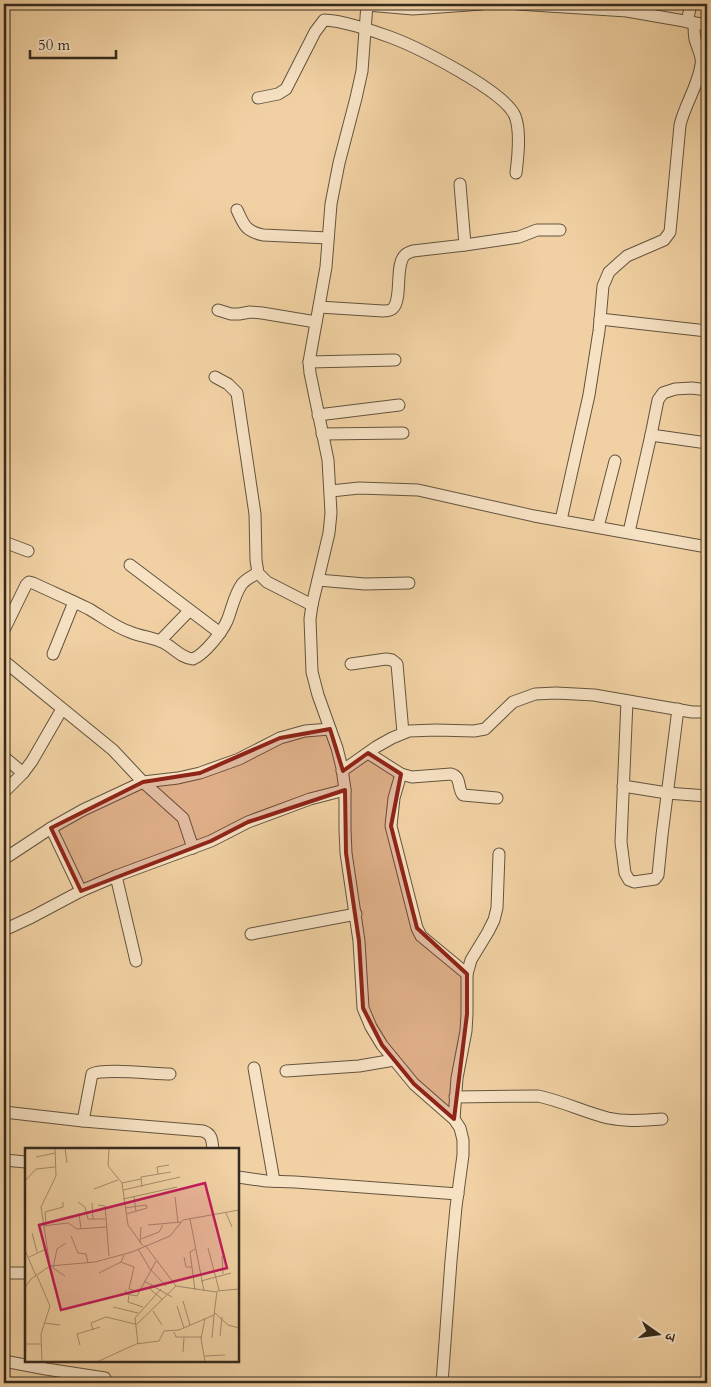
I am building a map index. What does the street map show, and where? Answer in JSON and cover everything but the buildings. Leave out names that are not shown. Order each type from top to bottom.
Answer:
[{"type":"street","points":[[442,1383],[451,1261],[463,1140],[460,1128],[454,1120],[414,1084],[394,1060],[371,1027],[363,1008],[359,941],[346,853],[345,790],[337,748],[312,672],[310,619],[329,534],[331,491],[328,460],[309,362],[326,267],[330,204],[362,71],[367,4],[413,10],[482,4]]},
{"type":"street","points":[[517,4],[627,11],[707,25]]},
{"type":"street","points":[[561,520],[589,395],[603,286],[609,272],[627,256],[664,240],[670,232],[680,125],[702,64],[703,51],[694,36],[691,22],[691,4]]},
{"type":"street","points":[[258,98],[278,94],[286,88],[315,32],[324,20],[342,22],[390,37],[411,46],[488,89],[515,115],[518,150],[516,173]]},
{"type":"street","points":[[460,184],[465,245]]},
{"type":"street","points":[[237,210],[244,225],[253,233],[328,238]]},
{"type":"street","points":[[319,307],[383,311],[394,307],[402,259],[405,254],[413,251],[519,236],[537,230],[560,230]]},
{"type":"street","points":[[218,310],[231,314],[262,313],[316,322]]},
{"type":"street","points":[[600,319],[707,331]]},
{"type":"street","points":[[309,362],[395,360]]},
{"type":"street","points":[[214,376],[237,392],[255,514],[258,573],[267,582],[312,605]]},
{"type":"street","points":[[629,532],[658,400],[663,393],[675,389],[692,388],[707,390]]},
{"type":"street","points":[[318,415],[399,405]]},
{"type":"street","points":[[322,434],[403,433]]},
{"type":"street","points":[[651,435],[707,443]]},
{"type":"street","points":[[598,527],[615,461]]},
{"type":"street","points":[[331,491],[359,488],[418,490],[534,516],[707,547]]},
{"type":"street","points":[[4,542],[28,551]]},
{"type":"street","points":[[130,565],[220,633]]},
{"type":"street","points":[[4,630],[29,582],[74,602],[130,632],[160,640],[184,656],[193,659],[220,633],[227,622],[241,586],[258,573]]},
{"type":"street","points":[[318,580],[364,584],[409,583]]},
{"type":"street","points":[[53,654],[74,602]]},
{"type":"street","points":[[160,640],[189,611]]},
{"type":"street","points":[[351,664],[386,659],[392,660],[397,664],[403,733]]},
{"type":"street","points":[[4,661],[113,750],[143,782],[183,818],[193,848]]},
{"type":"street","points":[[342,771],[392,738],[409,731],[474,731],[485,729],[513,702],[535,694],[594,695],[692,712],[707,712]]},
{"type":"street","points":[[627,701],[621,842],[625,873],[629,880],[634,882],[654,879],[658,875],[678,709]]},
{"type":"street","points":[[4,792],[32,761],[62,709]]},
{"type":"street","points":[[4,859],[51,828],[83,810],[143,782],[178,778],[200,773],[239,759],[280,738],[305,731],[330,729]]},
{"type":"street","points":[[368,753],[401,774],[412,778],[451,774],[458,778],[463,795],[497,798]]},
{"type":"street","points":[[4,757],[23,772]]},
{"type":"street","points":[[401,774],[394,798],[390,826],[417,928],[422,936],[467,974]]},
{"type":"street","points":[[623,786],[667,793],[707,796]]},
{"type":"street","points":[[4,930],[81,891],[116,876],[211,841],[248,822],[310,799],[345,790]]},
{"type":"street","points":[[51,828],[81,891]]},
{"type":"street","points":[[454,1120],[457,1078],[466,1031],[467,974],[472,960],[494,920],[497,908],[499,854]]},
{"type":"street","points":[[116,876],[136,961]]},
{"type":"street","points":[[251,934],[356,914]]},
{"type":"street","points":[[286,1071],[359,1066],[394,1060]]},
{"type":"street","points":[[254,1068],[274,1181]]},
{"type":"street","points":[[82,1121],[92,1074],[113,1071],[170,1074]]},
{"type":"street","points":[[455,1097],[538,1096],[550,1098],[610,1118],[626,1120],[662,1119]]},
{"type":"street","points":[[4,1112],[82,1121],[203,1131],[211,1136],[213,1148]]},
{"type":"street","points":[[4,1160],[25,1162]]},
{"type":"street","points":[[239,1177],[266,1181],[458,1194]]},
{"type":"street","points":[[4,1273],[25,1273]]},
{"type":"street","points":[[4,1361],[105,1378]]},
{"type":"highlighted area","points":[[330,729],[343,771],[368,753],[401,774],[391,826],[417,928],[467,974],[467,1014],[454,1119],[414,1084],[382,1045],[363,1008],[359,941],[346,853],[345,790],[248,822],[211,841],[81,891],[51,828],[143,782],[200,773],[280,738]]}]
